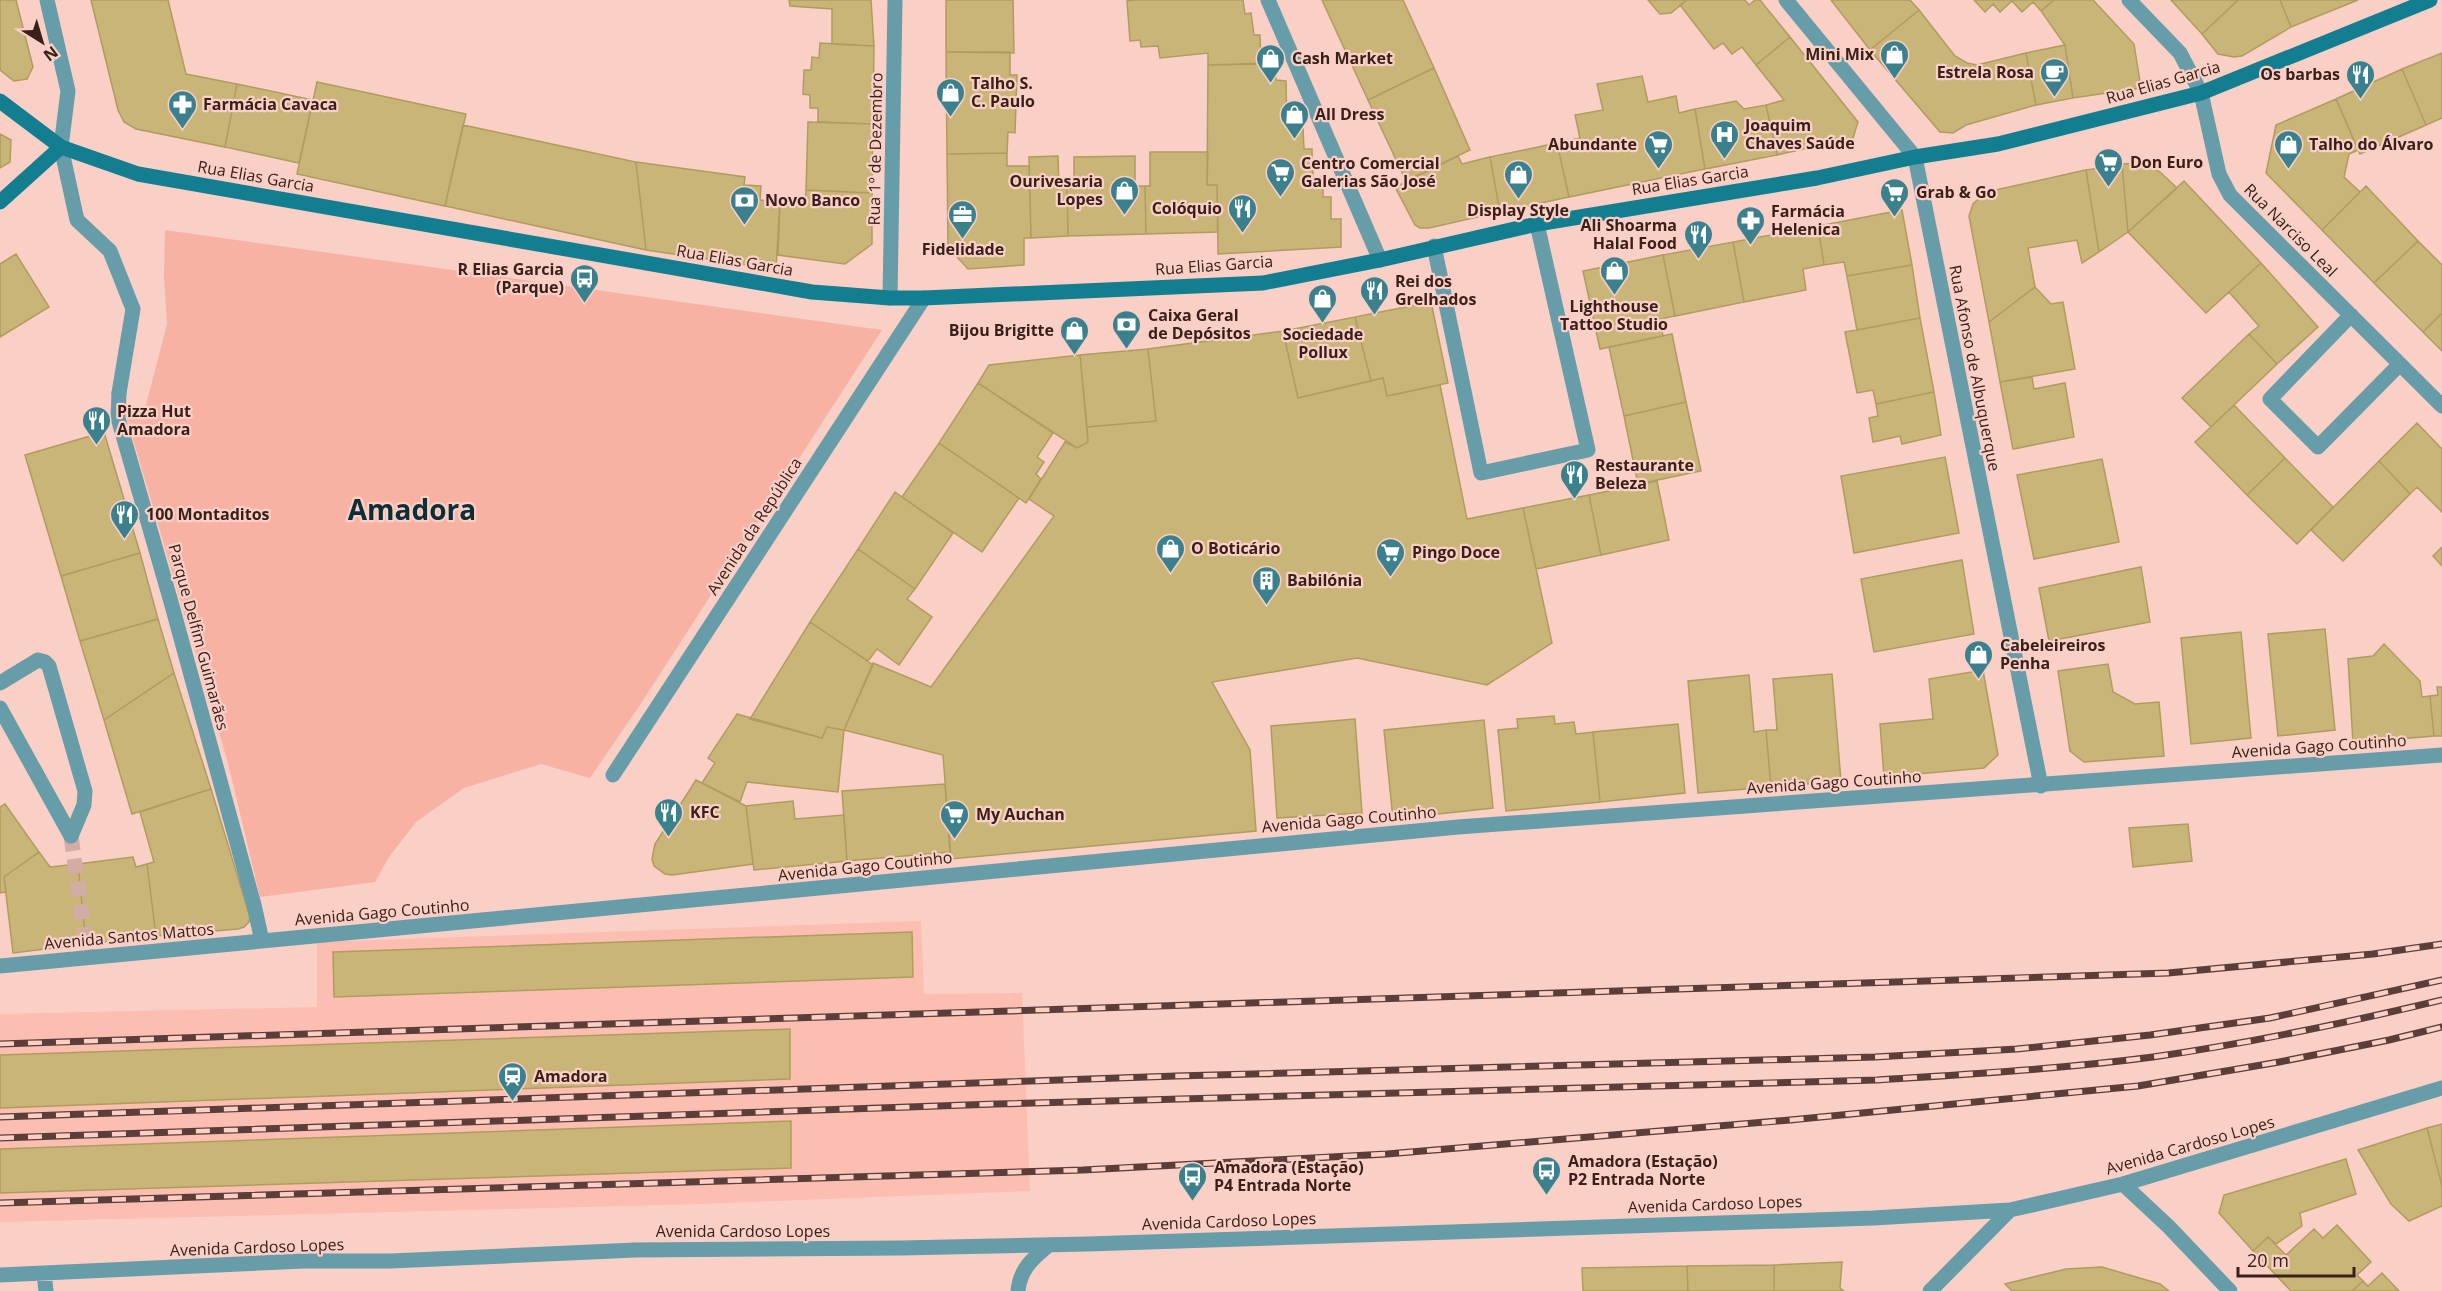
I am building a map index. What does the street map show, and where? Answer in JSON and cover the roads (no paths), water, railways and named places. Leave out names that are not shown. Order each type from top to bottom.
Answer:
[{"type":"street","name":"Parque Delfim Guimarães","points":[[47,0],[68,92],[62,147],[77,220],[110,251],[134,309],[119,393],[118,418],[171,602],[254,904],[262,941]]},
{"type":"street","name":"Rua 1º de Dezembro","points":[[890,298],[895,0]]},
{"type":"street","points":[[1268,0],[1380,260]]},
{"type":"street","name":"Rua Afonso de Albuquerque","points":[[1785,0],[1915,157],[2041,786]]},
{"type":"street","name":"Rua Narciso Leal","points":[[2129,0],[2180,53],[2201,93],[2219,174],[2230,195],[2442,406]]},
{"type":"street","name":"Rua Elias Garcia","points":[[0,101],[62,147],[138,174],[812,292],[890,298],[1263,283],[1380,260],[1537,224],[1817,178],[1915,157],[1998,144],[2201,93],[2430,0]]},
{"type":"street","points":[[0,202],[62,147]]},
{"type":"street","points":[[1434,246],[1481,473],[1492,471],[1588,450],[1537,224]]},
{"type":"street","name":"Avenida da República","points":[[613,775],[924,297]]},
{"type":"street","points":[[2351,315],[2270,399],[2318,447],[2400,364]]},
{"type":"street","points":[[0,682],[38,660],[50,666],[85,791],[84,806],[71,836],[0,708]]},
{"type":"street","name":"Avenida Gago Coutinho","points":[[262,941],[1458,827],[2442,755]]},
{"type":"street","name":"Avenida Santos Mattos","points":[[0,966],[262,941]]},
{"type":"street","name":"Avenida Cardoso Lopes","points":[[0,1275],[304,1261],[391,1261],[635,1250],[1049,1245],[1874,1218],[2010,1210],[2123,1184],[2442,1088]]},
{"type":"street","points":[[2123,1184],[2169,1227],[2230,1291]]},
{"type":"street","points":[[1930,1291],[2010,1210]]},
{"type":"street","points":[[1018,1291],[1021,1274],[1032,1258],[1049,1245]]},
{"type":"street","points":[[44,1274],[46,1291]]},
{"type":"tunnel","points":[[71,836],[88,958]]},
{"type":"railway","points":[[0,1044],[2168,973],[2373,954],[2442,944]]},
{"type":"railway","points":[[0,1117],[1176,1076],[1875,1057],[2017,1049],[2150,1035],[2270,1018],[2442,980]]},
{"type":"railway","points":[[0,1138],[996,1104],[1877,1080],[2050,1068],[2153,1057],[2298,1032],[2442,1000]]},
{"type":"railway","points":[[0,1203],[1083,1170],[1387,1154],[1790,1120],[2138,1086],[2279,1062],[2442,1027]]},
{"type":"place","name":"Mini Mix","points":[[1895,80]]},
{"type":"place","name":"Cash Market","points":[[1271,84]]},
{"type":"place","name":"Estrela Rosa","points":[[2055,98]]},
{"type":"place","name":"Os barbas","points":[[2361,100]]},
{"type":"place","name":"Talho S. C. Paulo","points":[[950,118]]},
{"type":"place","name":"Farmácia Cavaca","points":[[182,130]]},
{"type":"place","name":"All Dress","points":[[1294,140]]},
{"type":"place","name":"Joaquim Chaves Saúde","points":[[1724,160]]},
{"type":"place","name":"Abundante","points":[[1658,170]]},
{"type":"place","name":"Talho do Álvaro","points":[[2288,170]]},
{"type":"place","name":"Don Euro","points":[[2109,188]]},
{"type":"place","name":"Centro Comercial Galerias São José","points":[[1280,198]]},
{"type":"place","name":"Display Style","points":[[1518,200]]},
{"type":"place","name":"Ourivesaria Lopes","points":[[1124,216]]},
{"type":"place","name":"Grab & Go","points":[[1895,218]]},
{"type":"place","name":"Novo Banco","points":[[744,226]]},
{"type":"place","name":"Colóquio","points":[[1243,234]]},
{"type":"place","name":"Fidelidade","points":[[963,240]]},
{"type":"place","name":"Farmácia Helenica","points":[[1750,246]]},
{"type":"place","name":"Ali Shoarma Halal Food","points":[[1698,260]]},
{"type":"place","name":"Lighthouse Tattoo Studio","points":[[1614,296]]},
{"type":"place","name":"R Elias Garcia (Parque)","points":[[585,304]]},
{"type":"place","name":"Rei dos Grelhados","points":[[1374,316]]},
{"type":"place","name":"Sociedade Pollux","points":[[1323,324]]},
{"type":"place","name":"Caixa Geral de Depósitos","points":[[1127,350]]},
{"type":"place","name":"Bijou Brigitte","points":[[1075,356]]},
{"type":"place","name":"Pizza Hut Amadora","points":[[96,446]]},
{"type":"place","name":"Restaurante Beleza","points":[[1574,500]]},
{"type":"place","name":"100 Montaditos","points":[[125,540]]},
{"type":"place","name":"O Boticário","points":[[1170,574]]},
{"type":"place","name":"Pingo Doce","points":[[1391,578]]},
{"type":"place","name":"Babilónia","points":[[1266,606]]},
{"type":"place","name":"Cabeleireiros Penha","points":[[1979,680]]},
{"type":"place","name":"KFC","points":[[669,838]]},
{"type":"place","name":"My Auchan","points":[[955,840]]},
{"type":"place","name":"Amadora","points":[[513,1102]]},
{"type":"place","name":"Amadora (Estação) P2 Entrada Norte","points":[[1547,1196]]},
{"type":"place","name":"Amadora (Estação) P4 Entrada Norte","points":[[1193,1202]]},
{"type":"district","name":"Amadora","points":[[412,510]]}]
